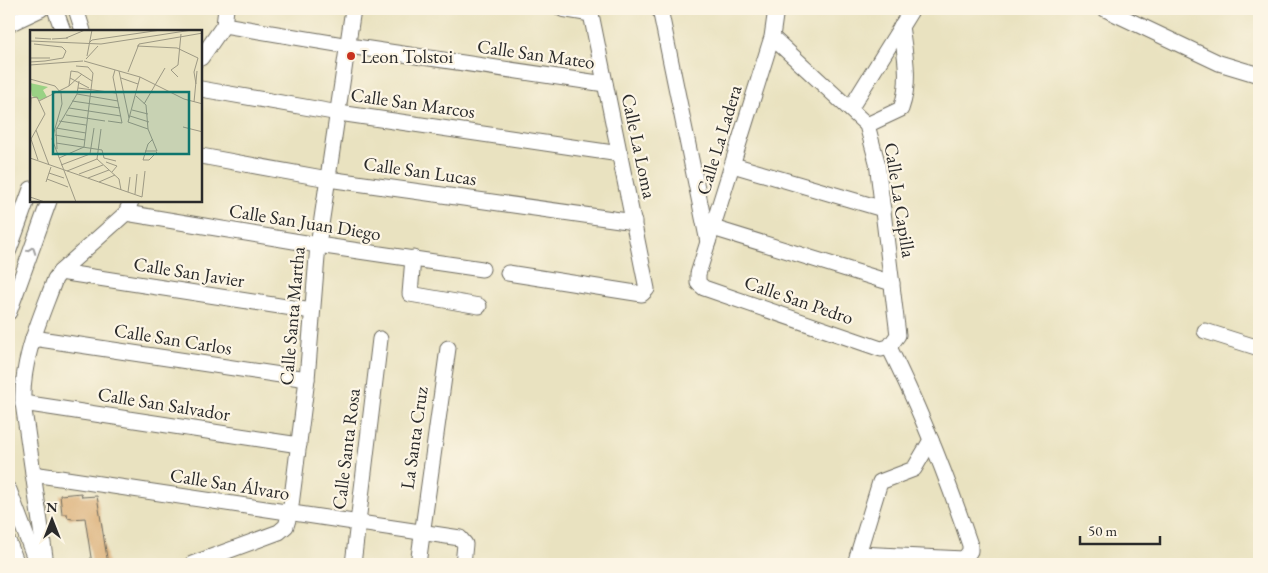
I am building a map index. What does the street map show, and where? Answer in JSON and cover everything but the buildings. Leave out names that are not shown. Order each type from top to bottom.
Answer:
[{"type":"street","points":[[9,24],[41,9]]},
{"type":"street","points":[[55,9],[63,30]]},
{"type":"street","points":[[76,9],[83,30]]},
{"type":"street","points":[[202,57],[224,25],[226,9]]},
{"type":"street","name":"Calle Santa Martha","points":[[192,564],[279,532],[286,526],[290,513],[307,379],[318,245],[353,9]]},
{"type":"street","points":[[562,9],[590,11]]},
{"type":"street","points":[[660,9],[708,244]]},
{"type":"street","name":"Calle La Ladera","points":[[698,282],[698,274],[772,37],[776,9]]},
{"type":"street","points":[[850,108],[912,9]]},
{"type":"street","points":[[1104,9],[1218,63],[1259,75]]},
{"type":"street","name":"Calle La Loma","points":[[508,273],[642,294],[647,289],[590,11]]},
{"type":"street","name":"Calle San Mateo","points":[[224,25],[349,46],[606,84]]},
{"type":"street","points":[[867,125],[901,109],[906,97],[908,82],[901,26]]},
{"type":"street","name":"Calle La Capilla","points":[[772,37],[867,125],[877,162],[898,335],[889,347]]},
{"type":"street","name":"Calle San Marcos","points":[[202,89],[339,113],[620,154]]},
{"type":"street","name":"Calle San Lucas","points":[[202,156],[328,179],[634,222]]},
{"type":"street","points":[[733,164],[883,209]]},
{"type":"street","points":[[9,250],[30,192]]},
{"type":"street","points":[[9,312],[50,202]]},
{"type":"street","points":[[46,564],[23,403],[22,381],[26,356],[55,280],[60,272],[128,207]]},
{"type":"street","name":"Calle San Juan Diego","points":[[128,207],[318,245],[482,269]]},
{"type":"street","points":[[713,228],[892,283]]},
{"type":"street","points":[[414,258],[410,294],[479,306]]},
{"type":"street","name":"Calle San Javier","points":[[60,272],[312,311]]},
{"type":"street","name":"Calle San Pedro","points":[[698,282],[704,288],[881,349],[889,347]]},
{"type":"street","points":[[1205,331],[1259,348]]},
{"type":"street","name":"Calle San Carlos","points":[[33,338],[307,379]]},
{"type":"street","name":"Calle Santa Rosa","points":[[353,564],[380,339]]},
{"type":"street","points":[[889,347],[909,388],[945,471],[970,545],[970,551],[961,561],[856,559],[880,482],[914,469],[931,440]]},
{"type":"street","name":"La Santa Cruz","points":[[418,564],[448,348]]},
{"type":"street","name":"Calle San Salvador","points":[[23,403],[299,445]]},
{"type":"street","name":"Calle San Álvaro","points":[[33,474],[460,538],[465,544],[463,564]]},
{"type":"street","points":[[9,490],[37,564]]},
{"type":"street","points":[[9,543],[17,564]]},
{"type":"place","name":"Leon Tolstoi","points":[[351,56]]}]
